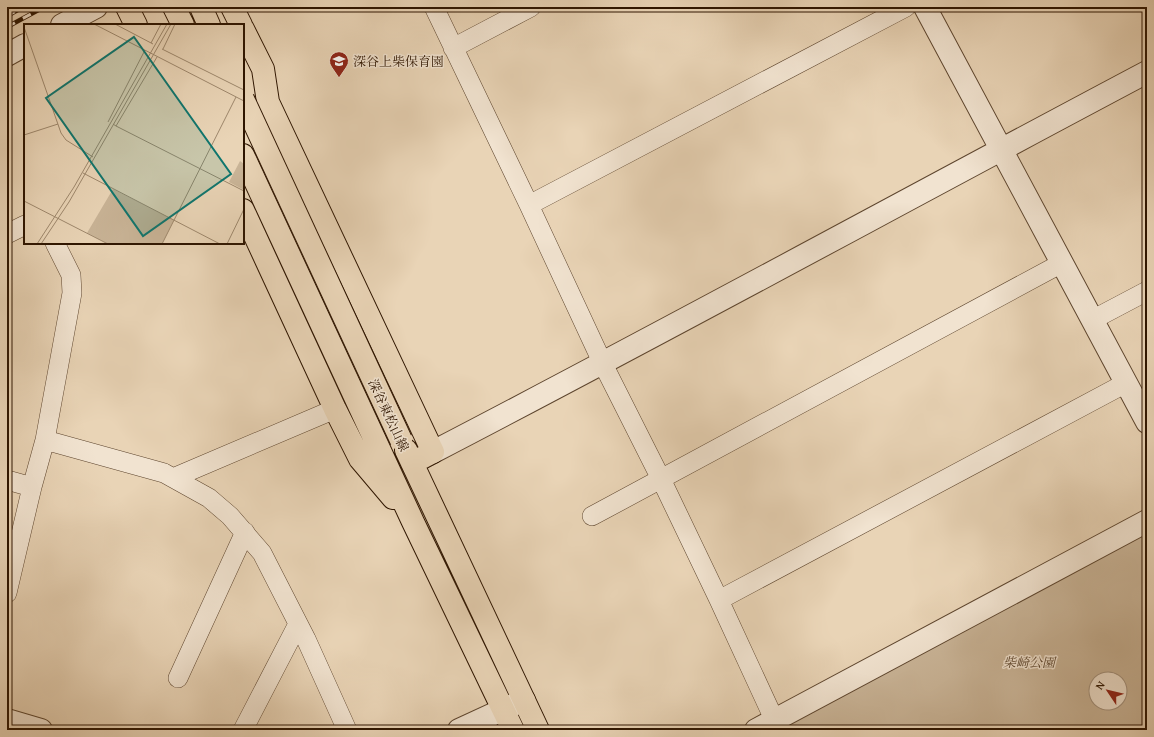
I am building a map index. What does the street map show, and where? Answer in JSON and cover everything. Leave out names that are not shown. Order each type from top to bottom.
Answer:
[{"type":"main road","points":[[128,7],[136,24]]},
{"type":"main road","points":[[174,7],[182,24]]},
{"type":"main road","points":[[201,7],[209,24]]},
{"type":"main road","points":[[232,7],[240,24]]},
{"type":"main road","points":[[244,31],[263,69],[268,102],[433,452],[412,463]]},
{"type":"main road","name":"深谷東松山線","points":[[244,101],[401,440],[538,730]]},
{"type":"main road","name":"深谷東松山線","points":[[244,157],[413,522],[513,730]]},
{"type":"main road","points":[[244,212],[335,409],[360,459],[413,522]]},
{"type":"street","points":[[64,24],[96,7]]},
{"type":"street","points":[[434,7],[603,364],[719,600],[770,727],[1147,521]]},
{"type":"street","points":[[453,48],[531,7]]},
{"type":"street","points":[[529,205],[906,7]]},
{"type":"street","points":[[925,7],[1147,422]]},
{"type":"street","points":[[7,54],[24,46]]},
{"type":"street","points":[[433,452],[603,364],[1147,72]]},
{"type":"street","points":[[244,114],[268,102]]},
{"type":"street","points":[[7,234],[24,225]]},
{"type":"street","points":[[7,593],[32,487],[45,440],[72,293],[71,275],[56,244]]},
{"type":"street","points":[[592,516],[1062,263]]},
{"type":"street","points":[[1092,320],[1147,291]]},
{"type":"street","points":[[719,600],[1126,383]]},
{"type":"street","points":[[173,478],[335,409]]},
{"type":"street","points":[[45,440],[164,473],[209,498],[230,516],[262,554],[298,624],[347,730]]},
{"type":"street","points":[[7,480],[32,487]]},
{"type":"street","points":[[178,678],[245,532]]},
{"type":"street","points":[[244,730],[298,624]]},
{"type":"street","points":[[459,730],[524,700]]},
{"type":"street","points":[[7,720],[40,730]]},
{"type":"green space","name":"柴崎公園","points":[[1147,521],[1147,730],[779,730]]},
{"type":"railway","points":[[7,16],[23,7]]},
{"type":"railway","points":[[7,27],[44,7]]},
{"type":"place","name":"深谷上柴保育園","points":[[339,78]]}]
